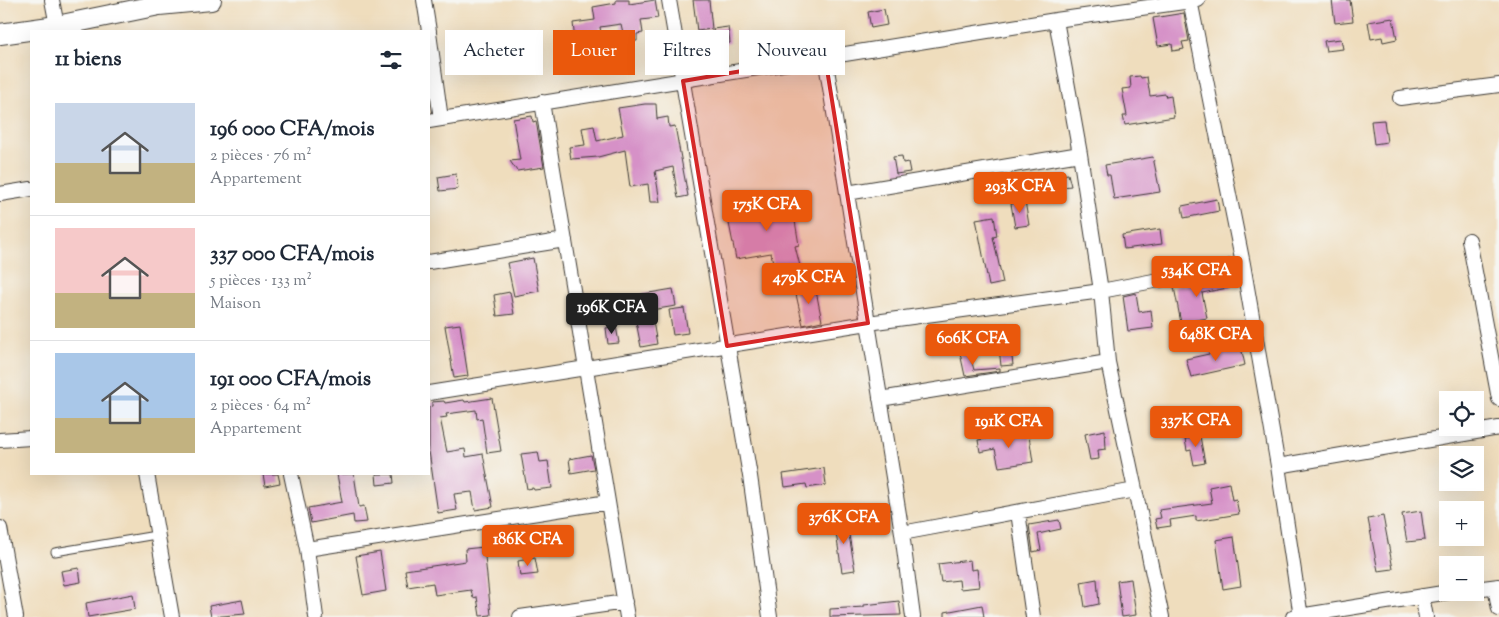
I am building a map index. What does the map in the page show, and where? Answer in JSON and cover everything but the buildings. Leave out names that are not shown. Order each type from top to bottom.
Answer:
[{"type":"street","points":[[52,0],[57,29],[158,5],[211,0]]},
{"type":"street","points":[[424,0],[429,30]]},
{"type":"street","points":[[669,0],[750,476],[770,617]]},
{"type":"street","points":[[845,54],[1193,0],[1243,264],[1278,466],[1298,616],[1439,593]]},
{"type":"street","points":[[1056,20],[1080,154],[1101,291],[1108,362],[1162,617]]},
{"type":"street","points":[[0,34],[30,31]]},
{"type":"street","points":[[430,47],[435,120],[739,72]]},
{"type":"street","points":[[828,75],[902,533],[913,617]]},
{"type":"street","points":[[1400,98],[1499,85]]},
{"type":"street","points":[[542,102],[627,617]]},
{"type":"street","points":[[847,193],[1080,154]]},
{"type":"street","points":[[0,194],[30,189]]},
{"type":"street","points":[[430,262],[565,240]]},
{"type":"street","points":[[1469,240],[1499,399]]},
{"type":"street","points":[[430,393],[868,323],[1101,291],[1243,264]]},
{"type":"street","points":[[880,400],[1108,362]]},
{"type":"street","points":[[1278,466],[1499,428]]},
{"type":"street","points":[[0,440],[30,438]]},
{"type":"street","points":[[147,475],[156,535],[172,617]]},
{"type":"street","points":[[291,475],[307,549],[316,617]]},
{"type":"street","points":[[902,533],[1135,490]]},
{"type":"street","points":[[307,549],[608,502]]},
{"type":"street","points":[[1018,512],[1032,617]]},
{"type":"street","points":[[0,528],[16,617]]},
{"type":"street","points":[[1484,588],[1497,586],[1499,609]]},
{"type":"street","points":[[1422,596],[1426,617]]},
{"type":"street","points":[[520,617],[625,602]]},
{"type":"lane","points":[[55,552],[156,535]]},
{"type":"highlighted area","points":[[825,57],[868,323],[727,346],[683,81]]}]
